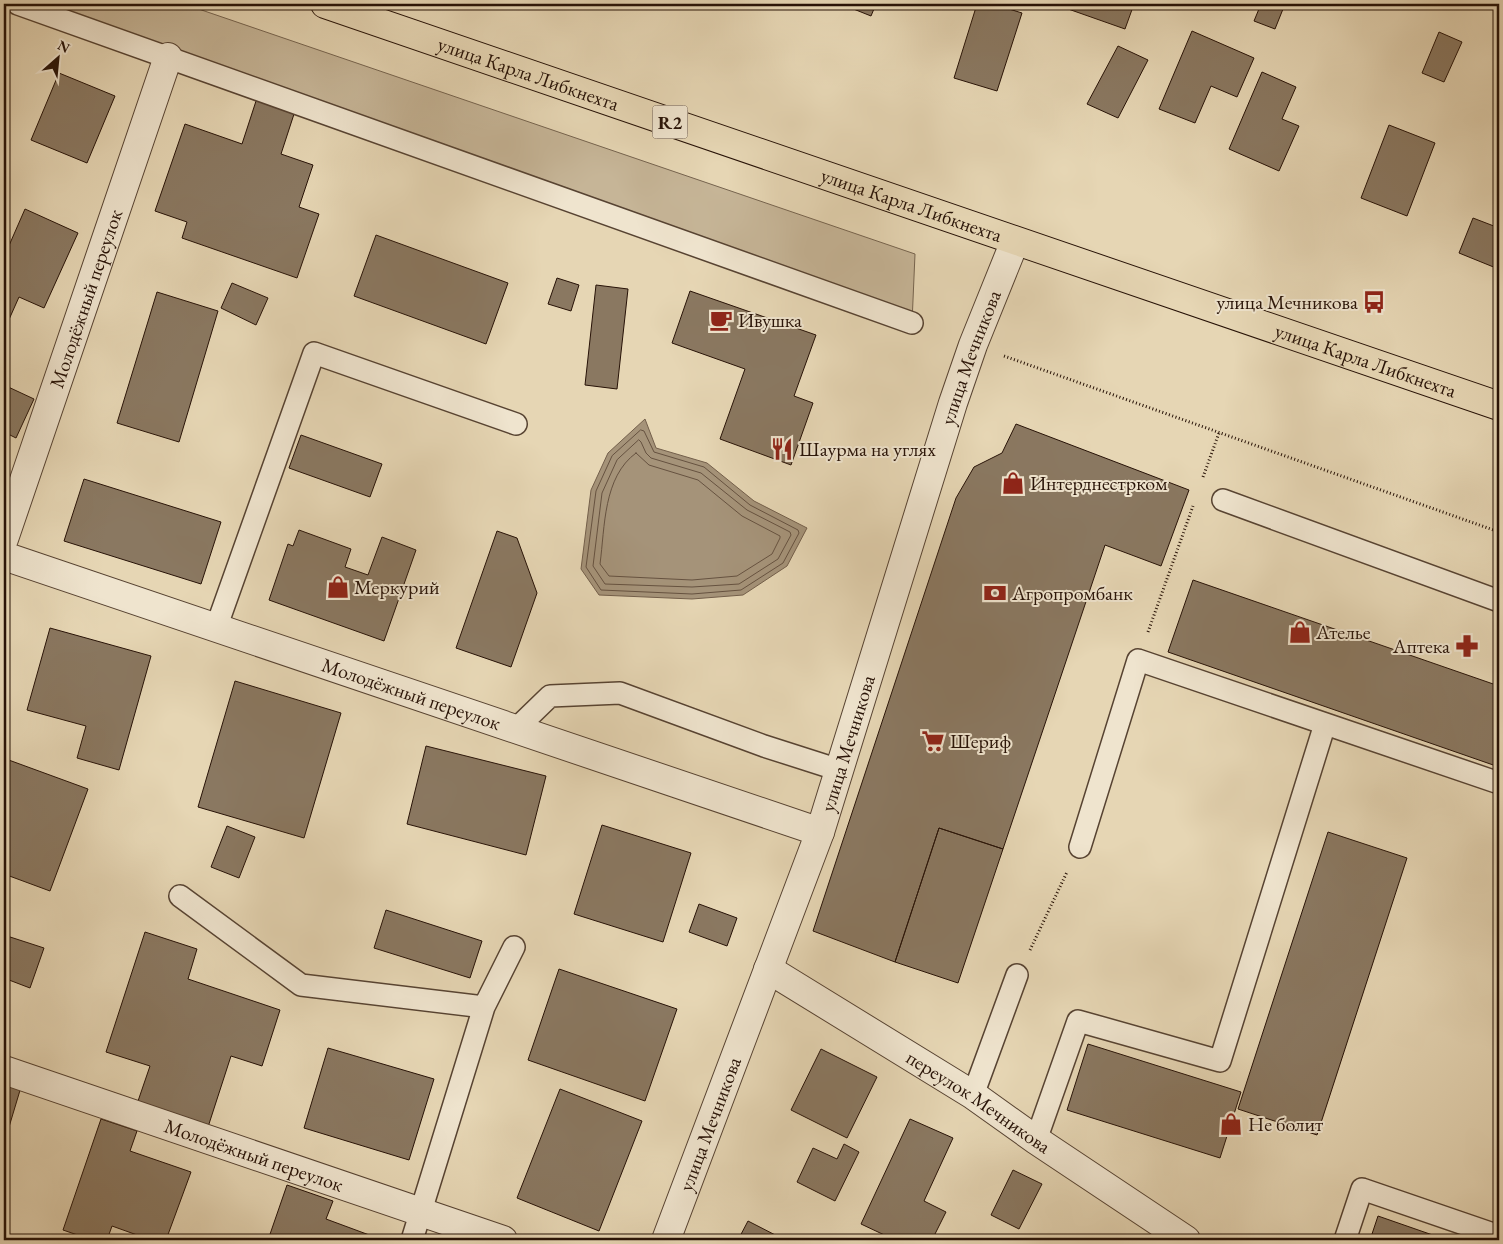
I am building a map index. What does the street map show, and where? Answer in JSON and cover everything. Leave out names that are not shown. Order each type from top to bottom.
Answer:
[{"type":"main road","name":"улица Карла Либкнехта","points":[[324,4],[1499,406]]},
{"type":"street","name":"Молодёжный переулок","points":[[4,539],[168,58]]},
{"type":"street","name":"улица Мечникова","points":[[666,1240],[820,832],[950,412],[974,345],[1016,241]]},
{"type":"street","name":"Молодёжный переулок","points":[[4,556],[820,832]]},
{"type":"street","name":"переулок Мечникова","points":[[768,969],[973,1095],[1036,1140],[1186,1240]]},
{"type":"street","name":"Молодёжный переулок","points":[[4,1070],[503,1240]]},
{"type":"lane","points":[[18,4],[912,323]]},
{"type":"lane","points":[[216,628],[314,354],[516,424]]},
{"type":"lane","points":[[1223,500],[1499,601]]},
{"type":"lane","points":[[1080,847],[1138,660],[1499,783]]},
{"type":"lane","points":[[516,729],[550,696],[620,692],[764,746],[839,770]]},
{"type":"lane","points":[[1036,1140],[1078,1021],[1220,1060],[1326,724]]},
{"type":"lane","points":[[180,896],[301,985],[484,1007]]},
{"type":"lane","points":[[412,1240],[484,1007],[514,948]]},
{"type":"lane","points":[[973,1095],[1017,975]]},
{"type":"lane","points":[[1345,1240],[1362,1189],[1499,1236]]},
{"type":"path","points":[[974,345],[1499,532]]},
{"type":"path","points":[[1201,483],[1219,433]]},
{"type":"path","points":[[1138,660],[1195,501]]},
{"type":"path","points":[[1017,975],[1080,847]]},
{"type":"shaded area","points":[[18,4],[184,4],[915,254],[912,323]]},
{"type":"water","points":[[645,419],[656,448],[707,463],[754,501],[807,528],[787,566],[743,595],[692,599],[599,595],[581,569],[591,490],[608,453]]},
{"type":"building","points":[[841,4],[876,4],[871,16]]},
{"type":"building","points":[[977,4],[993,4],[1022,13],[997,91],[954,78]]},
{"type":"building","points":[[1054,4],[1134,4],[1125,29]]},
{"type":"building","points":[[1261,4],[1285,4],[1275,29],[1254,21]]},
{"type":"building","points":[[1192,31],[1254,58],[1237,97],[1211,86],[1195,123],[1159,109]]},
{"type":"building","points":[[1439,32],[1462,42],[1444,82],[1422,73]]},
{"type":"building","points":[[1118,46],[1148,60],[1118,118],[1087,104]]},
{"type":"building","points":[[1262,72],[1296,87],[1282,119],[1299,126],[1279,171],[1229,149]]},
{"type":"building","points":[[59,73],[115,96],[87,163],[31,140]]},
{"type":"building","points":[[257,98],[295,111],[281,154],[313,165],[299,207],[319,214],[297,278],[182,238],[187,222],[155,211],[185,124],[242,144]]},
{"type":"building","points":[[1389,125],[1435,143],[1407,216],[1361,198]]},
{"type":"building","points":[[25,209],[78,233],[44,308],[19,297],[7,324],[4,322],[4,257]]},
{"type":"building","points":[[1473,218],[1499,228],[1499,259],[1496,268],[1459,253]]},
{"type":"building","points":[[376,235],[508,283],[486,344],[354,296]]},
{"type":"building","points":[[557,278],[579,285],[571,311],[548,304]]},
{"type":"building","points":[[232,283],[268,298],[256,325],[221,308]]},
{"type":"building","points":[[596,285],[628,289],[617,389],[585,385]]},
{"type":"building","points":[[690,291],[816,335],[794,396],[813,403],[791,465],[720,439],[745,369],[672,343]]},
{"type":"building","points":[[157,292],[218,311],[179,442],[117,423]]},
{"type":"building","points":[[4,385],[34,399],[16,438],[4,432]]},
{"type":"building","points":[[1016,424],[1189,490],[1161,566],[1105,545],[1003,849],[939,828],[895,962],[813,931],[956,498],[974,467],[1002,453]]},
{"type":"building","points":[[301,435],[382,464],[370,497],[289,468]]},
{"type":"building","points":[[84,479],[221,522],[201,584],[64,541]]},
{"type":"building","name":"Меркурий","points":[[299,530],[351,549],[345,567],[368,575],[382,537],[416,550],[384,641],[269,600],[288,544],[293,546]]},
{"type":"building","points":[[497,531],[517,538],[537,593],[511,667],[456,648]]},
{"type":"building","points":[[1193,580],[1499,686],[1499,767],[1168,652]]},
{"type":"building","points":[[50,628],[151,656],[119,770],[77,758],[86,726],[27,710]]},
{"type":"building","points":[[235,681],[341,713],[304,838],[198,807]]},
{"type":"building","points":[[426,746],[546,776],[526,855],[407,824]]},
{"type":"building","points":[[6,759],[88,789],[50,891],[4,874],[4,766]]},
{"type":"building","points":[[602,825],[691,853],[663,942],[574,914]]},
{"type":"building","points":[[227,826],[255,837],[239,878],[211,867]]},
{"type":"building","points":[[939,828],[1003,849],[958,983],[895,962]]},
{"type":"building","points":[[1328,832],[1407,858],[1317,1135],[1238,1109]]},
{"type":"building","points":[[699,904],[737,918],[727,946],[689,932]]},
{"type":"building","points":[[386,910],[482,941],[470,978],[374,948]]},
{"type":"building","points":[[145,932],[197,949],[188,979],[280,1010],[262,1066],[231,1056],[208,1127],[137,1104],[150,1066],[106,1052]]},
{"type":"building","points":[[4,935],[44,948],[30,988],[9,980],[4,995]]},
{"type":"building","points":[[559,969],[677,1009],[645,1101],[528,1060]]},
{"type":"building","points":[[1088,1044],[1241,1092],[1220,1158],[1067,1110]]},
{"type":"building","points":[[328,1048],[434,1079],[409,1160],[304,1128]]},
{"type":"building","points":[[821,1049],[877,1077],[847,1138],[791,1110]]},
{"type":"building","points":[[4,1081],[21,1087],[9,1127],[4,1125]]},
{"type":"building","points":[[560,1089],[642,1121],[599,1231],[517,1198]]},
{"type":"building","points":[[101,1119],[137,1131],[130,1151],[191,1172],[166,1240],[151,1240],[112,1226],[107,1240],[92,1240],[63,1230]]},
{"type":"building","points":[[910,1119],[953,1138],[924,1201],[946,1212],[932,1240],[895,1240],[861,1224]]},
{"type":"building","points":[[844,1144],[859,1152],[835,1201],[797,1182],[813,1148],[837,1159]]},
{"type":"building","points":[[1013,1170],[1042,1184],[1019,1229],[991,1215]]},
{"type":"building","points":[[287,1185],[333,1201],[326,1219],[372,1236],[370,1240],[268,1240]]},
{"type":"building","points":[[1378,1216],[1447,1240],[1370,1240]]},
{"type":"building","points":[[748,1221],[785,1240],[738,1240]]},
{"type":"place","name":"улица Мечникова","points":[[1374,302]]},
{"type":"place","name":"Ивушка","points":[[721,320]]},
{"type":"place","name":"Шаурма на углях","points":[[782,449]]},
{"type":"place","name":"Интерднестрком","points":[[1013,483]]},
{"type":"place","name":"Меркурий","points":[[338,587]]},
{"type":"place","name":"Агропромбанк","points":[[995,593]]},
{"type":"place","name":"Ателье","points":[[1300,632]]},
{"type":"place","name":"Аптека","points":[[1467,646]]},
{"type":"place","name":"Шериф","points":[[933,741]]},
{"type":"place","name":"Не болит","points":[[1231,1124]]}]
